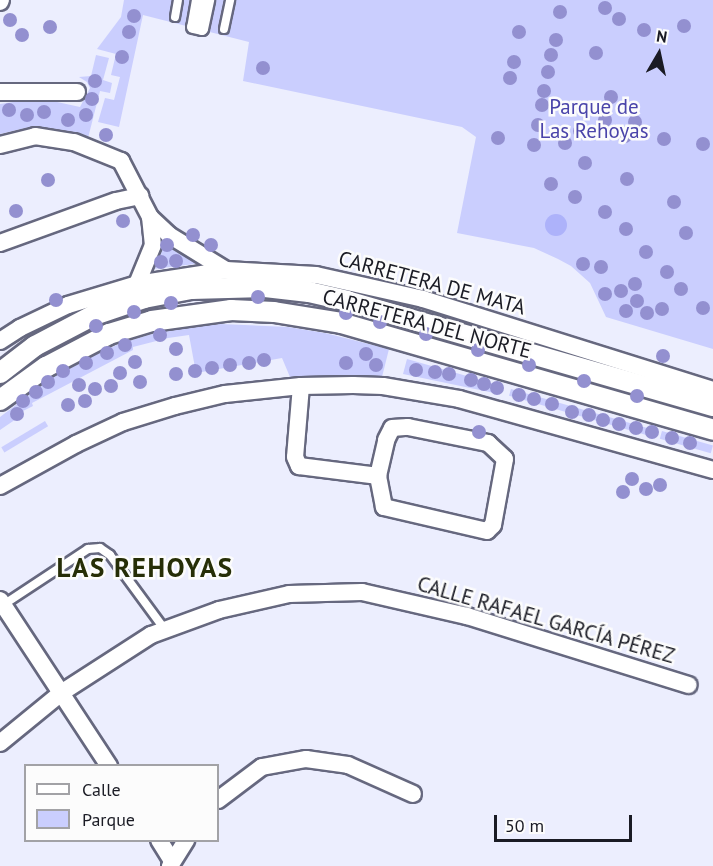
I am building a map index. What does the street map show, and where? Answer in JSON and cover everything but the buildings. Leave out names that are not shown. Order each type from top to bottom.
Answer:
[{"type":"street","points":[[198,0],[193,27],[202,29],[208,0]]},
{"type":"street","points":[[0,92],[76,92]]},
{"type":"street","points":[[0,145],[35,136],[74,142],[121,161],[150,217],[153,245],[137,284]]},
{"type":"street","points":[[0,243],[116,201],[140,196]]},
{"type":"street","points":[[150,217],[170,235],[226,270]]},
{"type":"street","name":"CARRETERA DE MATA","points":[[0,341],[20,328],[68,305],[137,284],[226,270],[316,275],[423,299],[713,390]]},
{"type":"street","name":"CARRETERA DEL NORTE","points":[[0,372],[35,346],[94,315],[144,298],[191,289],[265,287],[309,292],[347,301],[713,406]]},
{"type":"street","name":"CARRETERA DEL NORTE","points":[[0,400],[46,366],[109,334],[152,321],[231,310],[274,312],[341,323],[713,430]]},
{"type":"street","points":[[301,386],[295,457],[299,466],[378,476]]},
{"type":"street","points":[[0,486],[76,444],[133,419],[225,394],[301,386],[383,386],[423,392],[713,470]]},
{"type":"street","points":[[408,427],[488,443],[505,459],[493,525],[487,531],[384,507],[378,476],[386,440],[392,428],[408,427]]},
{"type":"street","name":"CALLE RAFAEL GARCÍA PÉREZ","points":[[0,743],[62,693],[151,635],[219,610],[289,594],[362,592],[467,616],[688,685]]},
{"type":"street","points":[[2,602],[108,764]]},
{"type":"street","points":[[219,799],[262,767],[306,759],[348,765],[413,794]]},
{"type":"street","points":[[160,842],[171,864]]},
{"type":"street","points":[[171,864],[185,842]]},
{"type":"lane","points":[[175,17],[178,0]]},
{"type":"lane","points":[[224,29],[230,0]]},
{"type":"lane","points":[[2,602],[88,549],[100,548],[110,555],[165,630]]},
{"type":"green space","name":"Parque de Las Rehoyas","points":[[124,0],[713,0],[713,349],[606,317],[590,283],[571,266],[534,248],[457,233],[476,137],[462,127],[243,81],[249,42],[143,15],[119,127],[98,122],[105,98],[114,100],[120,77],[111,75],[116,54],[97,49],[121,17]]},
{"type":"green space","points":[[96,55],[109,58],[103,80],[112,83],[110,93],[100,91],[88,138],[48,128],[30,127],[0,134],[0,104],[26,100],[48,100],[80,107],[90,88],[87,82],[79,77],[91,76]]},
{"type":"green space","points":[[164,239],[195,259],[195,264],[153,269],[152,265]]},
{"type":"green space","points":[[220,324],[288,327],[325,333],[389,349],[382,377],[290,377],[282,358],[196,373],[189,335],[168,338],[133,347],[133,350],[32,403],[33,406],[21,412],[22,415],[0,430],[0,417],[62,370],[121,343],[166,330]]},
{"type":"green space","points":[[407,359],[502,386],[499,394],[403,374]]},
{"type":"green space","points":[[511,389],[656,431],[654,437],[509,396]]},
{"type":"green space","points":[[45,421],[48,426],[4,452],[1,447]]},
{"type":"green space","points":[[662,431],[713,446],[711,453],[660,439]]},
{"type":"shaded area","points":[[556,214],[564,217],[567,225],[564,233],[556,236],[548,233],[545,225],[548,217]]},
{"type":"district","name":"LAS REHOYAS","points":[[145,568]]}]
